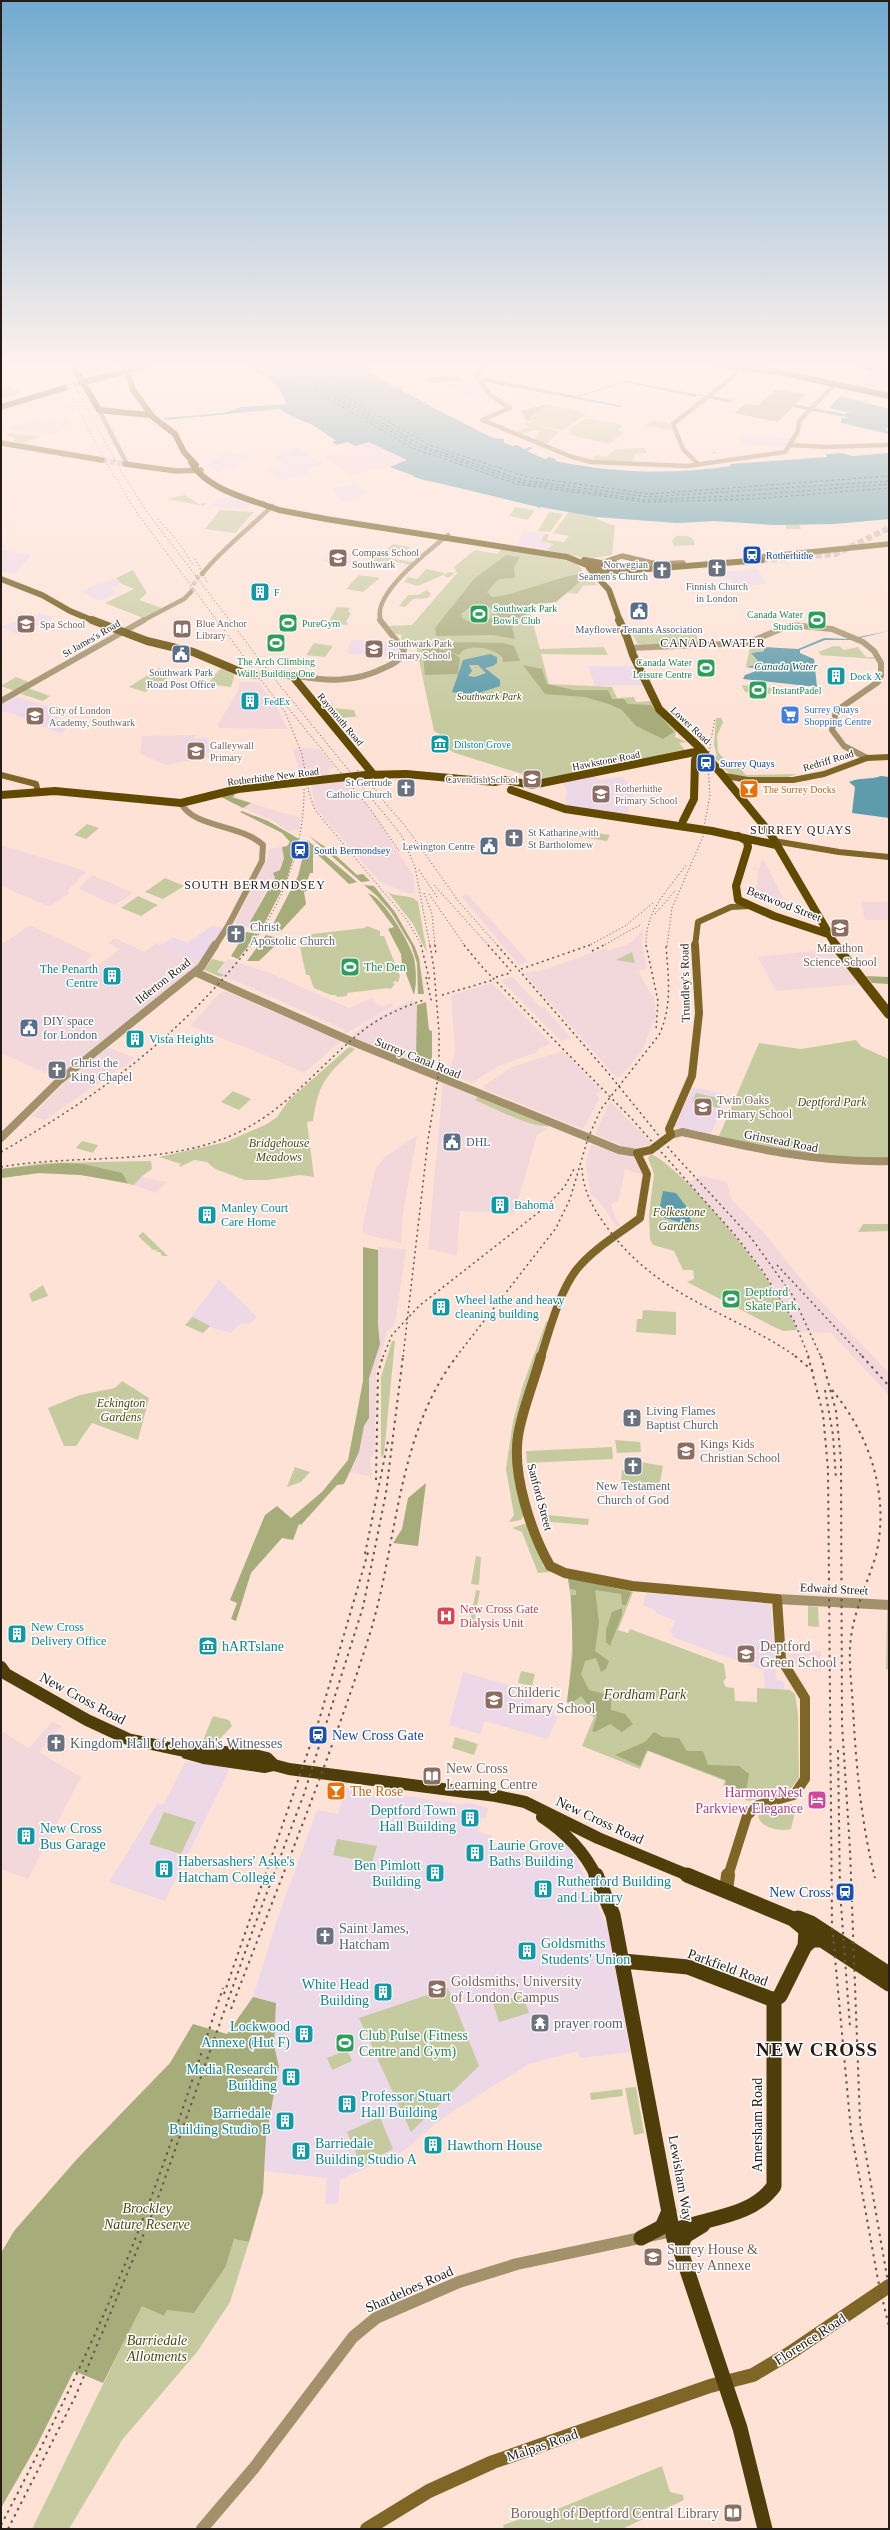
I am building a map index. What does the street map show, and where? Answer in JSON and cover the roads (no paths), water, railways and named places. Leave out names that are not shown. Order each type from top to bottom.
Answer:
[{"type":"highway","name":"New Cross Road","points":[[3,1672],[117,1735],[145,1744],[180,1750],[209,1759],[265,1767],[274,1765],[289,1769],[481,1794],[525,1802],[598,1838],[793,1919],[798,1918],[862,1961],[889,1984]]},
{"type":"highway","name":"Lewisham Way","points":[[510,1800],[515,1806],[553,1824],[582,1854],[609,1902],[623,1961],[676,2244],[680,2249],[726,2383],[740,2428],[765,2529]]},
{"type":"highway","points":[[582,1854],[584,1842],[589,1838],[598,1838]]},
{"type":"highway","points":[[774,2000],[780,1996],[804,1946],[806,1930],[793,1919]]},
{"type":"highway","points":[[804,1946],[816,1939],[826,1937]]},
{"type":"highway","name":"Parkfield Road","points":[[623,1961],[641,1966],[674,1964],[688,1967],[774,2000]]},
{"type":"highway","name":"New Cross Road","points":[[862,1961],[889,1974]]},
{"type":"highway","name":"Amersham Road","points":[[673,2231],[692,2223],[717,2218],[765,2199],[774,2186],[774,2000]]},
{"type":"highway","points":[[641,2238],[662,2227],[669,2208]]},
{"type":"highway","points":[[680,2249],[685,2236],[689,2232],[717,2218]]},
{"type":"main road","points":[[213,480],[219,485],[271,509],[567,557],[589,563],[604,562],[643,569]]},
{"type":"main road","points":[[443,537],[569,556],[589,563],[598,570],[613,572],[762,560]]},
{"type":"main road","points":[[599,580],[596,565],[620,556],[626,556],[653,564],[674,564],[799,555],[888,544]]},
{"type":"main road","points":[[607,591],[605,578],[620,569],[618,559],[626,556]]},
{"type":"main road","points":[[589,563],[607,591]]},
{"type":"main road","points":[[1,579],[36,592],[66,608],[153,643],[196,652],[243,673],[254,675]]},
{"type":"main road","name":"Lower Road","points":[[607,591],[659,709],[693,755]]},
{"type":"main road","points":[[280,674],[296,676]]},
{"type":"main road","name":"Raymouth Road","points":[[296,676],[295,679],[373,774]]},
{"type":"main road","name":"Lower Road","points":[[706,754],[725,776],[773,840],[824,930],[848,964],[889,1014]]},
{"type":"main road","name":"Hawkstone Road","points":[[517,789],[532,784],[693,755],[706,754]]},
{"type":"main road","points":[[673,825],[683,821],[695,795],[692,775],[693,755]]},
{"type":"main road","name":"Redriff Road","points":[[725,776],[748,780],[794,780],[830,772],[868,758],[889,757]]},
{"type":"main road","name":"Rotherhithe New Road","points":[[1,795],[38,792],[181,803],[223,792],[253,787],[373,774],[406,774],[499,783],[517,789]]},
{"type":"main road","points":[[1,775],[36,784],[38,792]]},
{"type":"main road","name":"Redriff Road","points":[[732,787],[739,782],[748,780]]},
{"type":"main road","points":[[517,789],[565,808],[701,829],[742,839],[773,840],[787,844],[889,857]]},
{"type":"main road","points":[[683,821],[692,828]]},
{"type":"main road","points":[[737,899],[736,886],[748,847],[742,839]]},
{"type":"main road","name":"Bestwood Street","points":[[737,899],[750,906],[824,930]]},
{"type":"main road","name":"Trundley's Road","points":[[731,907],[737,899]]},
{"type":"main road","name":"Trundley's Road","points":[[671,1135],[669,1129],[692,1076],[694,1061],[699,1013],[695,949],[698,922],[731,907],[750,906]]},
{"type":"main road","points":[[637,1153],[651,1150],[671,1135]]},
{"type":"main road","name":"Sanford Street","points":[[637,1153],[647,1174],[639,1220],[610,1239],[577,1269],[567,1286],[553,1320],[518,1436],[519,1477],[535,1532],[550,1566],[565,1573],[635,1587],[777,1599]]},
{"type":"main road","points":[[726,1891],[728,1872],[743,1824],[750,1812],[758,1805],[794,1795],[805,1779],[805,1698],[781,1659],[777,1599]]},
{"type":"main road","points":[[713,1885],[728,1872]]},
{"type":"main road","name":"Florence Road","points":[[726,2383],[743,2379],[765,2369],[889,2286]]},
{"type":"main road","name":"Malpas Road","points":[[367,2529],[429,2491],[493,2462],[705,2388],[726,2383]]},
{"type":"street","points":[[202,574],[214,559],[271,509]]},
{"type":"street","points":[[296,676],[336,681],[358,680],[399,660],[404,650],[381,622],[377,611],[378,605],[388,591],[443,537]]},
{"type":"street","name":"St James's Road","points":[[1,701],[122,631],[184,599],[191,592]]},
{"type":"street","points":[[630,642],[642,648],[700,644],[741,644],[796,625],[820,626],[864,641],[872,650],[882,667],[882,674],[876,682],[839,708],[832,722],[832,732],[839,742],[868,758]]},
{"type":"street","name":"Ilderton Road","points":[[1,1138],[59,1081],[195,972],[203,964],[230,922],[262,861],[264,850],[260,840],[251,834],[192,816],[184,810],[181,803]]},
{"type":"street","name":"Surrey Canal Road","points":[[195,972],[257,1002],[402,1063],[619,1150],[637,1153]]},
{"type":"street","name":"Grinstead Road","points":[[671,1135],[682,1132],[804,1159],[847,1163],[889,1160]]},
{"type":"street","name":"Edward Street","points":[[777,1599],[889,1605]]},
{"type":"street","name":"Shardeloes Road","points":[[202,2529],[254,2468],[353,2337],[376,2318],[459,2282],[517,2264],[673,2231]]},
{"type":"water","points":[[426,480],[889,480],[889,519],[834,524],[774,525],[714,521],[677,523],[597,517],[540,507],[538,509],[538,507]]},
{"type":"water","name":"Canada Water","points":[[889,631],[851,640],[825,640],[800,650],[800,653],[814,659],[817,687],[743,679],[745,675],[756,671],[753,668],[745,667],[757,665],[758,661],[751,653],[764,651],[764,647],[798,649],[824,638],[848,639]]},
{"type":"water","points":[[490,654],[497,657],[497,663],[493,666],[485,668],[500,680],[500,686],[470,696],[452,692],[463,660]],"holes":[[[469,665],[478,665],[486,673],[475,677],[468,676],[472,671]]]},
{"type":"water","points":[[881,776],[889,777],[889,818],[852,813],[855,787],[849,782]]},
{"type":"water","points":[[663,1191],[676,1193],[688,1209],[691,1222],[689,1225],[662,1217],[660,1206]]},
{"type":"tunnel","points":[[762,560],[836,554],[889,528]]},
{"type":"tunnel","points":[[191,592],[196,579],[202,574]]},
{"type":"tunnel","points":[[254,675],[280,674]]},
{"type":"railway","points":[[117,480],[137,513],[285,712],[302,754],[309,793],[315,810],[407,920],[422,946]]},
{"type":"railway","points":[[127,480],[147,512],[269,672],[402,836],[415,867],[430,946]]},
{"type":"railway","points":[[158,519],[176,539],[194,566]]},
{"type":"railway","points":[[195,559],[208,584]]},
{"type":"railway","points":[[285,704],[371,810],[399,851]]},
{"type":"railway","points":[[709,752],[715,718]]},
{"type":"railway","points":[[704,827],[710,795],[708,765]]},
{"type":"railway","points":[[357,770],[384,799]]},
{"type":"railway","points":[[250,946],[273,911],[290,872],[301,830],[304,788]]},
{"type":"railway","points":[[380,797],[406,827],[459,902],[498,946]]},
{"type":"railway","points":[[667,946],[672,908],[705,832]]},
{"type":"railway","points":[[646,945],[649,922],[653,912],[687,864]]},
{"type":"railway","points":[[419,870],[437,897]]},
{"type":"railway","points":[[434,885],[489,946]]},
{"type":"railway","points":[[655,914],[676,890]]},
{"type":"railway","points":[[424,893],[432,914],[435,946]]},
{"type":"railway","points":[[429,894],[465,946]]},
{"type":"railway","points":[[590,945],[625,926],[654,902]]},
{"type":"railway","points":[[602,946],[642,924]]},
{"type":"railway","points":[[1,1152],[38,1130],[105,1085],[167,1036],[224,978],[251,945]]},
{"type":"railway","points":[[421,945],[430,982]]},
{"type":"railway","points":[[407,1318],[428,1140],[439,1071],[439,1032],[434,969],[430,945]]},
{"type":"railway","points":[[435,945],[436,954]]},
{"type":"railway","points":[[464,945],[484,969],[610,1097]]},
{"type":"railway","points":[[488,945],[511,971]]},
{"type":"railway","points":[[497,945],[619,1086]]},
{"type":"railway","points":[[521,969],[590,945]]},
{"type":"railway","points":[[646,945],[658,1001],[656,1030]]},
{"type":"railway","points":[[619,1086],[659,1035],[663,1024],[668,1002],[666,945]]},
{"type":"railway","points":[[592,951],[602,946]]},
{"type":"railway","points":[[496,977],[510,973]]},
{"type":"railway","points":[[426,977],[432,1004]]},
{"type":"railway","points":[[442,995],[493,980]]},
{"type":"railway","points":[[1,1167],[31,1163],[153,1155],[213,1143],[241,1131],[275,1110],[349,1042],[372,1024],[393,1012],[424,1000]]},
{"type":"railway","points":[[610,1097],[619,1086]]},
{"type":"railway","points":[[619,1086],[672,1152],[752,1239],[793,1296],[821,1357]]},
{"type":"railway","points":[[456,1357],[556,1228],[570,1199],[588,1138],[601,1109],[610,1097]]},
{"type":"railway","points":[[610,1097],[631,1118],[735,1235],[762,1270],[794,1321],[809,1357]]},
{"type":"railway","points":[[582,1168],[584,1184],[597,1213],[627,1251],[649,1271],[696,1301],[771,1341],[797,1357]]},
{"type":"railway","points":[[407,1318],[419,1306],[548,1205],[565,1186],[574,1169]]},
{"type":"railway","points":[[777,1265],[863,1357]]},
{"type":"railway","points":[[383,1357],[392,1335],[407,1318]]},
{"type":"railway","points":[[403,1357],[407,1318]]},
{"type":"railway","points":[[376,1480],[378,1373],[383,1356]]},
{"type":"railway","points":[[8,2529],[76,2395],[153,2212],[254,1927],[304,1794],[363,1607],[386,1493],[403,1356]]},
{"type":"railway","points":[[231,2009],[322,1773],[371,1630],[380,1595],[402,1488],[422,1419],[437,1386],[457,1356]]},
{"type":"railway","points":[[795,1356],[812,1370]]},
{"type":"railway","points":[[808,1356],[812,1370]]},
{"type":"railway","points":[[821,1356],[836,1411],[841,1460],[842,1724],[850,1850],[860,2121],[889,2288]]},
{"type":"railway","points":[[862,1356],[889,1386]]},
{"type":"railway","points":[[812,1370],[823,1414],[828,1469],[832,1925],[851,2131],[878,2280],[889,2327]]},
{"type":"railway","points":[[825,1390],[833,1435],[836,1479]]},
{"type":"railway","points":[[832,1390],[857,1426],[866,1446],[874,1467],[880,1511],[880,1533],[876,1555],[860,1600],[851,1635],[850,1647],[850,1670],[860,1793],[866,1836],[875,1878]]},
{"type":"railway","points":[[365,1554],[388,1441]]},
{"type":"railway","points":[[224,1994],[320,1717],[369,1549]]},
{"type":"railway","points":[[838,1750],[840,1891],[850,2027]]},
{"type":"railway","points":[[1,2525],[70,2388],[132,2247],[168,2151],[223,1988]]},
{"type":"place","name":"Rotherhithe","points":[[752,555]]},
{"type":"place","name":"Compass School Southwark","points":[[338,558]]},
{"type":"place","name":"Finnish Church in London","points":[[717,568]]},
{"type":"place","name":"Norwegian Seamen's Church","points":[[662,570]]},
{"type":"place","name":"F","points":[[260,592]]},
{"type":"place","name":"Mayflower Tenants Association","points":[[639,611]]},
{"type":"place","name":"Southwark Park Bowls Club","points":[[479,614]]},
{"type":"place","name":"Canada Water Studios","points":[[817,620]]},
{"type":"place","name":"PureGym","points":[[288,623]]},
{"type":"place","name":"Spa School","points":[[26,624]]},
{"type":"place","name":"Blue Anchor Library","points":[[182,629]]},
{"type":"place","name":"The Arch Climbing Wall: Building One","points":[[276,643]]},
{"type":"place","name":"Southwark Park Primary School","points":[[374,649]]},
{"type":"place","name":"Southwark Park Road Post Office","points":[[181,654]]},
{"type":"place","name":"Canada Water Leisure Centre","points":[[706,668]]},
{"type":"place","name":"Dock X","points":[[836,676]]},
{"type":"place","name":"InstantPadel","points":[[758,690]]},
{"type":"place","name":"FedEx","points":[[250,701]]},
{"type":"place","name":"Surrey Quays Shopping Centre","points":[[790,715]]},
{"type":"place","name":"City of London Academy, Southwark","points":[[35,716]]},
{"type":"place","name":"Dilston Grove","points":[[440,744]]},
{"type":"place","name":"Galleywall Primary","points":[[196,751]]},
{"type":"place","name":"Surrey Quays","points":[[706,763]]},
{"type":"place","name":"Cavendish School","points":[[532,779]]},
{"type":"place","name":"St Gertrude Catholic Church","points":[[406,788]]},
{"type":"place","name":"The Surrey Docks","points":[[749,789]]},
{"type":"place","name":"Rotherhithe Primary School","points":[[601,794]]},
{"type":"place","name":"St Katharine with St Bartholomew","points":[[514,838]]},
{"type":"place","name":"Lewington Centre","points":[[489,846]]},
{"type":"place","name":"South Bermondsey","points":[[300,850]]},
{"type":"place","name":"Marathon Science School","points":[[840,928]]},
{"type":"place","name":"Christ Apostolic Church","points":[[236,934]]},
{"type":"place","name":"The Den","points":[[350,967]]},
{"type":"place","name":"The Penarth Centre","points":[[112,976]]},
{"type":"place","name":"DIY space for London","points":[[29,1028]]},
{"type":"place","name":"Vista Heights","points":[[135,1039]]},
{"type":"place","name":"Christ the King Chapel","points":[[57,1070]]},
{"type":"place","name":"Twin Oaks Primary School","points":[[703,1107]]},
{"type":"place","name":"DHL","points":[[452,1142]]},
{"type":"place","name":"Bahoma","points":[[500,1205]]},
{"type":"place","name":"Manley Court Care Home","points":[[207,1215]]},
{"type":"place","name":"Deptford Skate Park","points":[[731,1299]]},
{"type":"place","name":"Wheel lathe and heavy cleaning building","points":[[441,1307]]},
{"type":"place","name":"Living Flames Baptist Church","points":[[632,1418]]},
{"type":"place","name":"Kings Kids Christian School","points":[[686,1451]]},
{"type":"place","name":"New Testament Church of God","points":[[633,1466]]},
{"type":"place","name":"New Cross Gate Dialysis Unit","points":[[446,1616]]},
{"type":"place","name":"New Cross Delivery Office","points":[[17,1634]]},
{"type":"place","name":"hARTslane","points":[[208,1646]]},
{"type":"place","name":"Deptford Green School","points":[[746,1654]]},
{"type":"place","name":"Childeric Primary School","points":[[494,1700]]},
{"type":"place","name":"New Cross Gate","points":[[318,1735]]},
{"type":"place","name":"Kingdom Hall of Jehovah's Witnesses","points":[[56,1743]]},
{"type":"place","name":"New Cross Learning Centre","points":[[432,1776]]},
{"type":"place","name":"The Rose","points":[[336,1791]]},
{"type":"place","name":"HarmonyNest Parkview Elegance","points":[[817,1800]]},
{"type":"place","name":"Deptford Town Hall Building","points":[[470,1818]]},
{"type":"place","name":"New Cross Bus Garage","points":[[26,1836]]},
{"type":"place","name":"Laurie Grove Baths Building","points":[[475,1853]]},
{"type":"place","name":"Habersashers' Aske's Hatcham College","points":[[164,1869]]},
{"type":"place","name":"Ben Pimlott Building","points":[[435,1873]]},
{"type":"place","name":"Rutherford Building and Library","points":[[543,1889]]},
{"type":"place","name":"New Cross","points":[[845,1892]]},
{"type":"place","name":"Saint James, Hatcham","points":[[325,1936]]},
{"type":"place","name":"Goldsmiths Students' Union","points":[[527,1951]]},
{"type":"place","name":"Goldsmiths, University of London Campus","points":[[437,1989]]},
{"type":"place","name":"White Head Building","points":[[383,1992]]},
{"type":"place","name":"prayer room","points":[[540,2023]]},
{"type":"place","name":"Lockwood Annexe (Hut F)","points":[[304,2034]]},
{"type":"place","name":"Club Pulse (Fitness Centre and Gym)","points":[[345,2043]]},
{"type":"place","name":"Media Research Building","points":[[291,2077]]},
{"type":"place","name":"Professor Stuart Hall Building","points":[[347,2104]]},
{"type":"place","name":"Barriedale Building Studio B","points":[[285,2121]]},
{"type":"place","name":"Hawthorn House","points":[[433,2145]]},
{"type":"place","name":"Barriedale Building Studio A","points":[[301,2151]]},
{"type":"place","name":"Surrey House & Surrey Annexe","points":[[653,2257]]},
{"type":"place","name":"Borough of Deptford Central Library","points":[[733,2513]]},
{"type":"district","name":"CANADA WATER","points":[[713,643]]},
{"type":"district","name":"SURREY QUAYS","points":[[801,830]]},
{"type":"district","name":"SOUTH BERMONDSEY","points":[[255,885]]},
{"type":"district","name":"NEW CROSS","points":[[817,2049]]},
{"type":"park label","name":"Southwark Park","points":[[489,696]]},
{"type":"park label","name":"Deptford Park","points":[[832,1102]]},
{"type":"park label","name":"Bridgehouse Meadows","points":[[279,1150]]},
{"type":"park label","name":"Folkestone Gardens","points":[[679,1219]]},
{"type":"park label","name":"Eckington Gardens","points":[[121,1410]]},
{"type":"park label","name":"Fordham Park","points":[[645,1694]]},
{"type":"park label","name":"Brockley Nature Reserve","points":[[147,2216]]},
{"type":"park label","name":"Barriedale Allotments","points":[[157,2348]]}]
